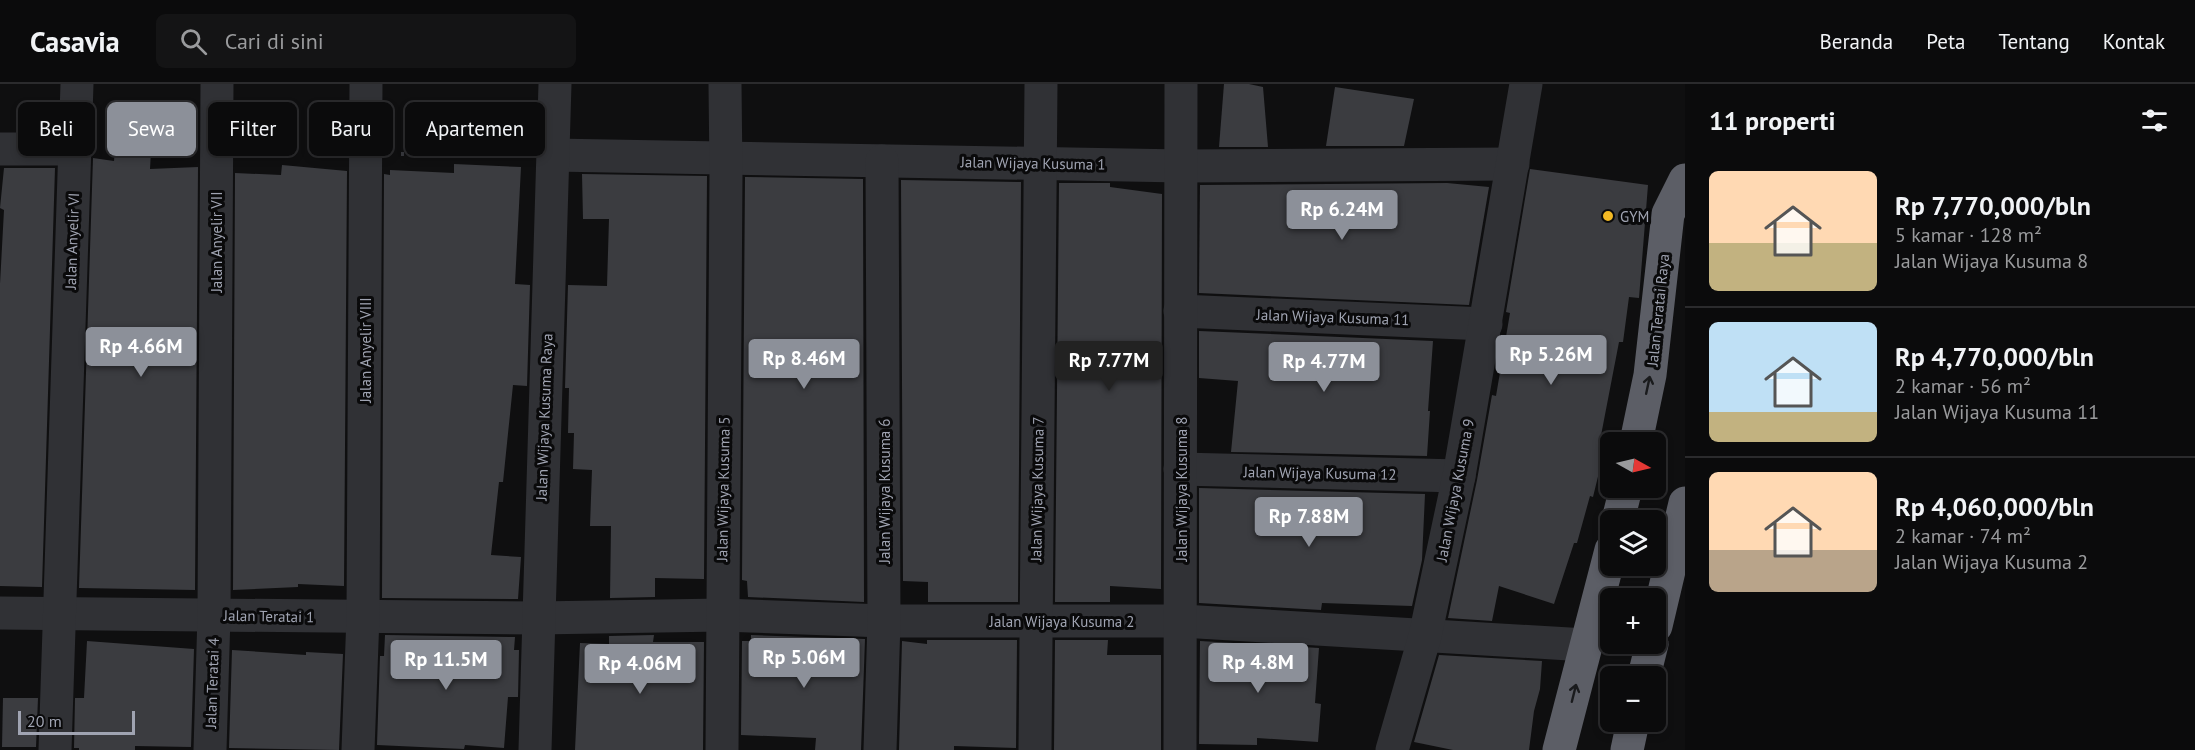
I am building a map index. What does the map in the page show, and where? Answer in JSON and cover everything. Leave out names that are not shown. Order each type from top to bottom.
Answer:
[{"type":"highway","name":"Jalan Teratai Raya","points":[[1638,432],[1650,375],[1668,214],[1685,180]]},
{"type":"highway","points":[[1665,588],[1685,502]]},
{"type":"highway","points":[[1560,750],[1604,576]]},
{"type":"highway","points":[[1627,750],[1631,732]]},
{"type":"street","name":"Jalan Anyelir VI","points":[[76,102],[77,84]]},
{"type":"street","name":"Jalan Anyelir VII","points":[[214,615],[217,84]]},
{"type":"street","name":"Jalan Anyelir VIII","points":[[366,84],[366,102]]},
{"type":"street","name":"Jalan Wijaya Kusuma Raya","points":[[535,750],[537,618],[555,84]]},
{"type":"street","name":"Jalan Wijaya Kusuma 5","points":[[722,750],[725,84]]},
{"type":"street","name":"Jalan Wijaya Kusuma 7","points":[[1035,750],[1041,84]]},
{"type":"street","name":"Jalan Wijaya Kusuma 8","points":[[1180,750],[1182,621],[1181,84]]},
{"type":"street","name":"Jalan Wijaya Kusuma 9","points":[[1392,750],[1425,636],[1459,476],[1526,84]]},
{"type":"street","points":[[0,149],[18,149]]},
{"type":"street","name":"Jalan Wijaya Kusuma 1","points":[[553,155],[1182,166],[1513,164]]},
{"type":"street","name":"Jalan Anyelir VI","points":[[55,750],[75,156]]},
{"type":"street","name":"Jalan Anyelir VIII","points":[[358,750],[363,616],[366,156]]},
{"type":"street","name":"Jalan Wijaya Kusuma 6","points":[[880,750],[884,621],[882,161]]},
{"type":"street","name":"Jalan Wijaya Kusuma 11","points":[[1180,311],[1486,324]]},
{"type":"street","name":"Jalan Wijaya Kusuma 12","points":[[1180,470],[1459,476]]},
{"type":"street","name":"Jalan Teratai 1","points":[[0,613],[537,618]]},
{"type":"street","name":"Jalan Teratai 4","points":[[210,750],[214,615]]},
{"type":"street","name":"Jalan Wijaya Kusuma 2","points":[[537,618],[722,615],[884,621],[1182,621],[1586,645]]},
{"type":"path","points":[[393,153],[553,155]]},
{"type":"building","points":[[1224,84],[1249,84],[1263,87],[1268,147],[1219,147]]},
{"type":"building","points":[[1335,87],[1414,99],[1404,146],[1326,146]]},
{"type":"building","points":[[114,156],[151,156],[150,169],[198,167],[195,590],[79,588],[93,158],[114,161]]},
{"type":"building","points":[[454,164],[521,167],[515,284],[530,285],[527,386],[513,385],[503,482],[499,482],[491,555],[521,557],[518,599],[382,598],[384,174],[390,175],[390,170],[454,173]]},
{"type":"building","points":[[282,165],[347,171],[344,586],[298,584],[298,587],[233,590],[235,173],[281,175]]},
{"type":"building","points":[[4,168],[55,168],[42,587],[0,586],[0,284],[4,210],[0,208]]},
{"type":"building","points":[[1530,169],[1648,185],[1639,298],[1629,297],[1623,342],[1619,342],[1600,432],[1598,451],[1600,451],[1600,468],[1593,497],[1590,496],[1577,543],[1574,543],[1554,604],[1499,586],[1492,621],[1448,618],[1492,395],[1496,396],[1510,313],[1506,312]]},
{"type":"building","points":[[582,174],[707,176],[704,579],[655,578],[655,597],[610,598],[611,526],[590,526],[592,470],[573,469],[574,433],[568,433],[569,388],[565,388],[568,285],[607,286],[609,219],[583,219]]},
{"type":"building","points":[[745,177],[863,179],[864,602],[748,597],[747,581],[742,580]]},
{"type":"building","points":[[901,180],[1021,182],[1018,602],[928,602],[928,582],[903,581]]},
{"type":"building","points":[[1059,183],[1110,183],[1110,187],[1162,194],[1161,589],[1110,586],[1110,602],[1055,602]]},
{"type":"building","points":[[1447,183],[1489,187],[1469,305],[1199,293],[1200,185]]},
{"type":"building","points":[[1199,331],[1433,341],[1427,456],[1231,452],[1238,381],[1199,378]]},
{"type":"building","points":[[1199,488],[1425,494],[1422,560],[1412,606],[1322,603],[1321,610],[1199,603]]},
{"type":"building","points":[[385,635],[515,637],[514,650],[519,650],[518,697],[508,697],[504,748],[465,745],[464,749],[377,745],[380,656],[384,656]]},
{"type":"building","points":[[654,635],[653,642],[704,642],[703,750],[575,750],[580,643],[609,644],[609,636]]},
{"type":"building","points":[[751,635],[865,639],[861,750],[815,750],[816,738],[741,735],[742,641],[751,641]]},
{"type":"building","points":[[927,640],[1017,640],[1016,748],[954,746],[954,750],[899,750],[902,641],[927,644]]},
{"type":"building","points":[[1055,640],[1108,640],[1107,655],[1161,655],[1161,750],[1054,750]]},
{"type":"building","points":[[87,641],[194,649],[191,747],[135,746],[135,750],[79,750],[79,748],[74,748],[75,698],[84,698]]},
{"type":"building","points":[[1200,641],[1319,648],[1315,703],[1321,704],[1318,742],[1257,738],[1257,745],[1199,744]]},
{"type":"building","points":[[232,650],[306,655],[306,652],[343,654],[339,750],[229,748]]},
{"type":"building","points":[[1439,655],[1542,661],[1540,689],[1534,711],[1529,750],[1453,750],[1414,742]]},
{"type":"building","points":[[3,698],[38,698],[36,747],[2,747]]},
{"type":"place","name":"GYM","points":[[1608,216]]}]
